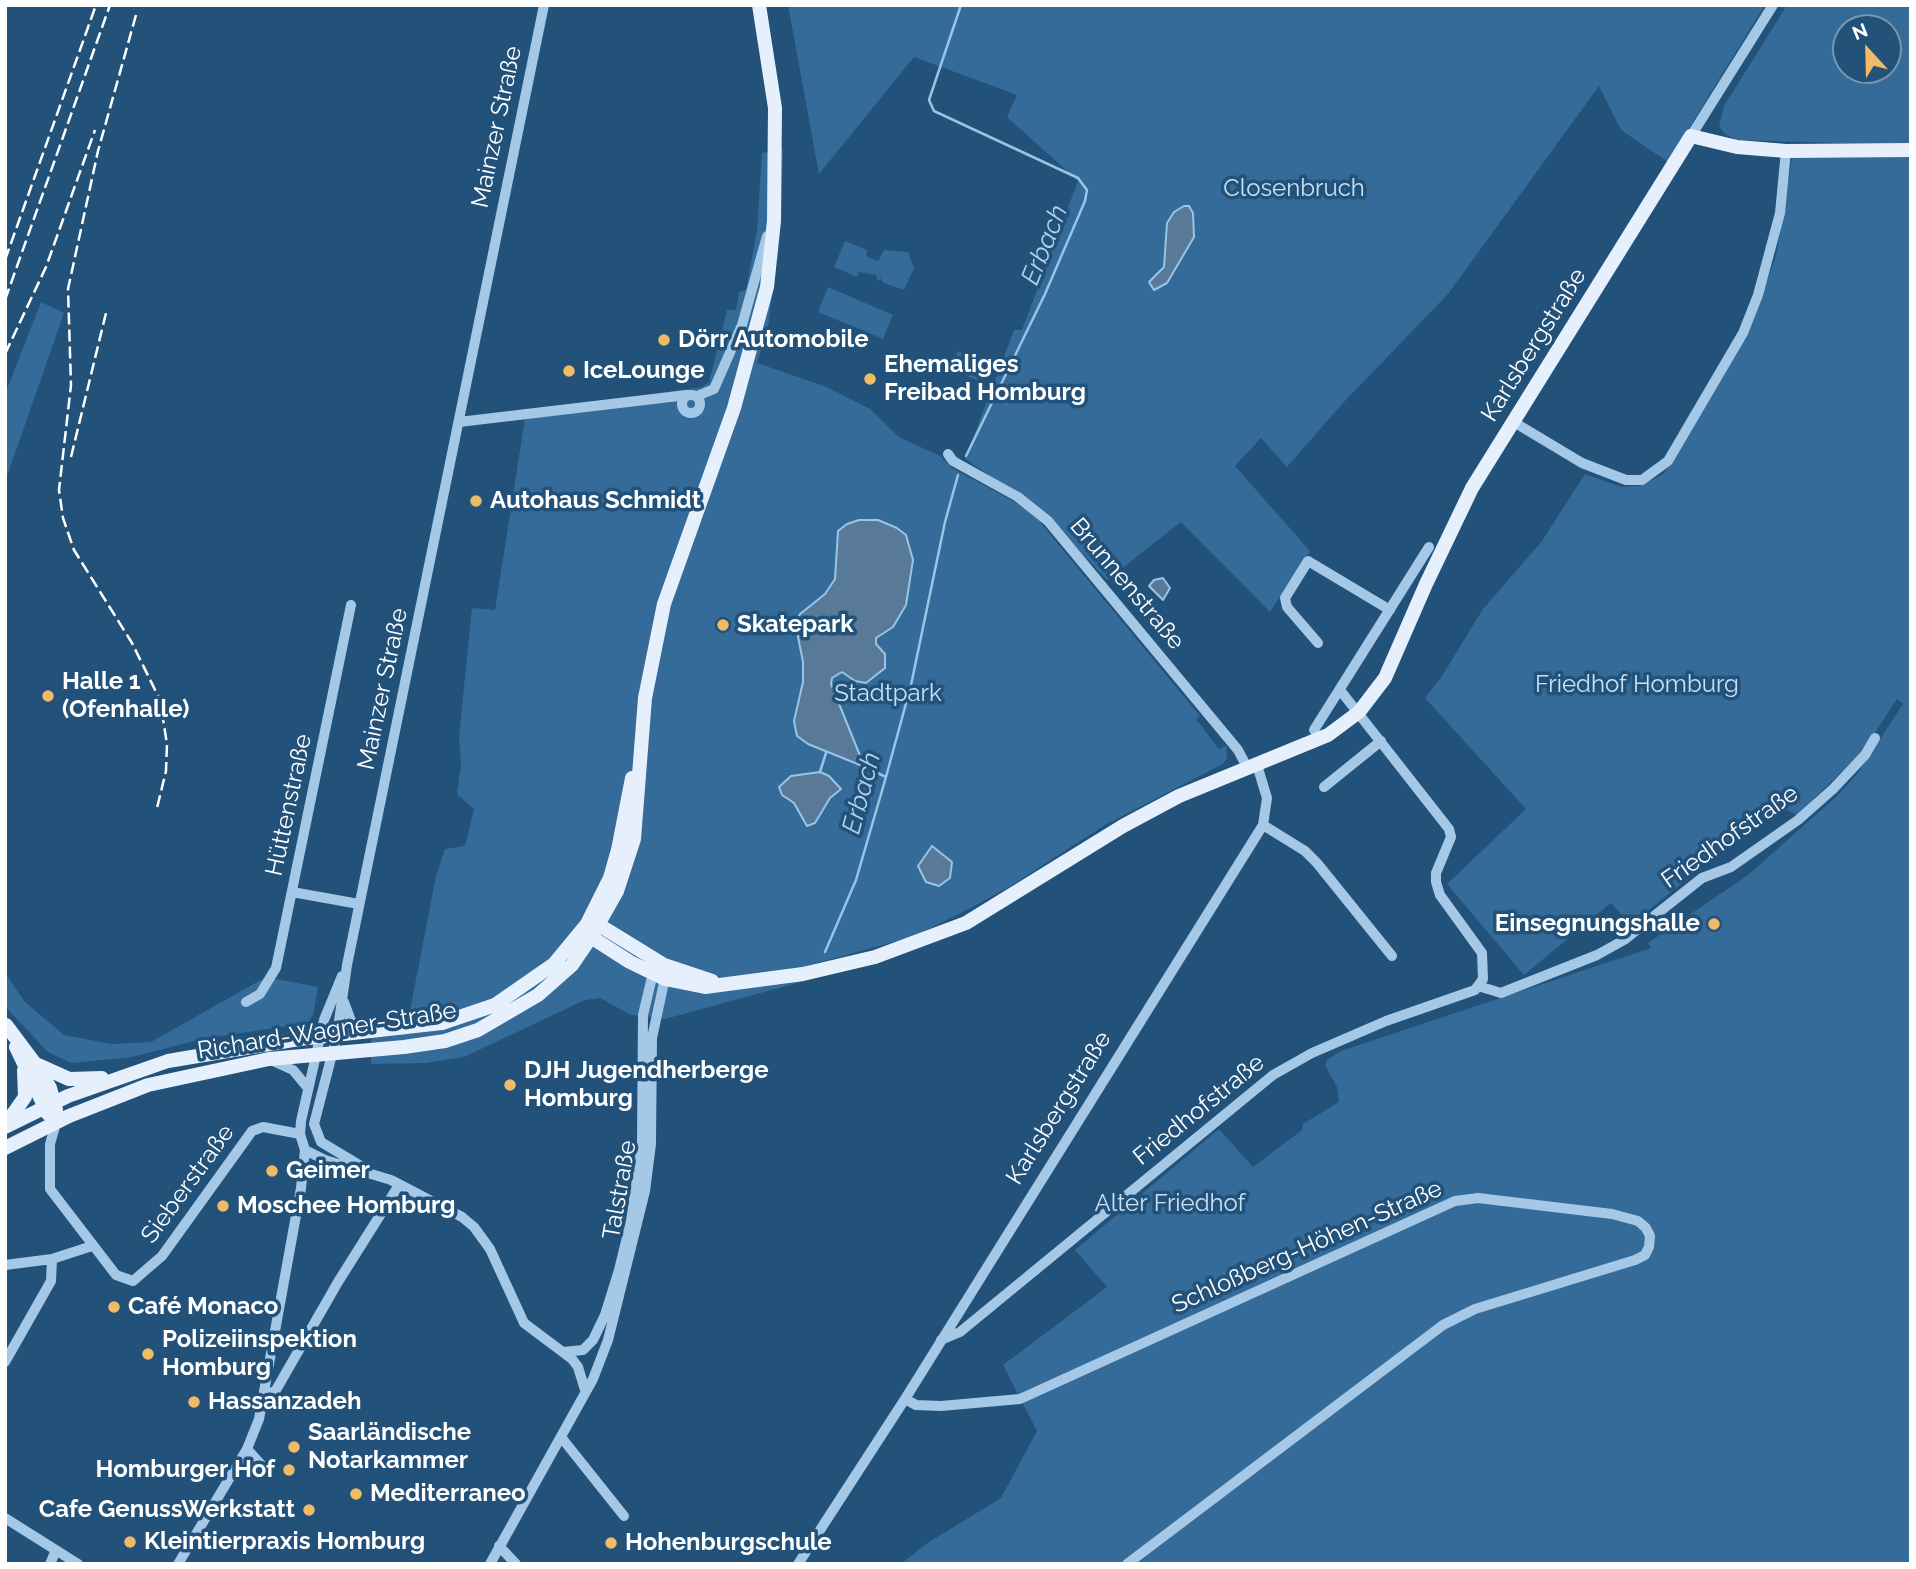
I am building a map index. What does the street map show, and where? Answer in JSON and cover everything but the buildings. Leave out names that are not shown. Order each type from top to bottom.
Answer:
[{"type":"main road","points":[[759,5],[775,108],[774,221],[767,287],[743,383],[673,572],[657,635],[618,850],[593,929],[661,972],[729,984],[830,968],[909,946],[966,923],[1143,815],[1199,787],[1252,767]]},
{"type":"main road","points":[[1691,136],[1728,146],[1786,151],[1911,150]]},
{"type":"main road","name":"Karlsbergstraße","points":[[1252,767],[1328,735],[1359,712],[1385,678],[1462,508],[1512,421],[1691,136]]},
{"type":"main road","name":"Richard-Wagner-Straße","points":[[5,1126],[50,1104],[122,1076],[198,1055],[442,1023],[495,1005],[554,964],[593,929]]},
{"type":"main road","name":"Richard-Wagner-Straße","points":[[5,1148],[56,1123],[148,1085],[270,1059],[445,1041],[487,1026],[538,995],[572,965],[593,929]]},
{"type":"main road","points":[[5,1025],[50,1104]]},
{"type":"main road","points":[[5,1025],[36,1065],[56,1123]]},
{"type":"main road","points":[[5,1126],[17,1113],[26,1091],[18,1052]]},
{"type":"main road","points":[[36,1065],[69,1079],[122,1076]]},
{"type":"street","name":"Mainzer Straße","points":[[321,1142],[314,1125],[337,1035],[359,904],[544,5]]},
{"type":"street","points":[[1691,136],[1773,5]]},
{"type":"street","points":[[1512,421],[1582,463],[1626,480],[1642,480],[1668,461],[1743,333],[1758,295],[1780,213],[1786,151]]},
{"type":"street","points":[[459,422],[692,396],[714,389],[742,325],[774,221]]},
{"type":"street","points":[[632,403],[672,405],[692,413],[698,410],[701,403],[692,396]]},
{"type":"street","name":"Brunnenstraße","points":[[948,454],[953,461],[1018,497],[1048,521],[1252,767]]},
{"type":"street","points":[[1314,730],[1429,547]]},
{"type":"street","points":[[1318,643],[1287,607],[1285,598],[1308,561],[1390,610]]},
{"type":"street","points":[[1410,577],[1426,584]]},
{"type":"street","name":"Hüttenstraße","points":[[246,1002],[260,994],[276,968],[351,605]]},
{"type":"street","points":[[1340,690],[1449,829],[1451,837],[1436,873],[1436,882],[1440,895],[1482,953],[1483,979],[1478,986]]},
{"type":"street","name":"Friedhofstraße","points":[[941,1340],[970,1323],[1273,1075],[1312,1053],[1386,1021],[1475,990],[1478,986],[1501,993],[1597,955],[1624,940],[1702,878],[1731,867],[1798,820],[1833,789],[1864,755],[1875,738]]},
{"type":"street","points":[[1324,787],[1381,741]]},
{"type":"street","name":"Karlsbergstraße","points":[[798,1564],[905,1399],[1263,825],[1267,798],[1252,767]]},
{"type":"street","points":[[1263,825],[1305,851],[1317,863],[1392,956]]},
{"type":"street","points":[[292,892],[359,904]]},
{"type":"street","name":"Mainzer Straße","points":[[178,1564],[247,1449],[259,1419],[310,1152],[300,1135],[308,1088],[320,1037],[347,965]]},
{"type":"street","name":"Talstraße","points":[[563,1352],[583,1350],[593,1340],[606,1315],[631,1221],[642,1143],[643,1015],[661,972]]},
{"type":"street","name":"Talstraße","points":[[490,1564],[600,1363],[608,1340],[645,1191],[651,1144],[652,1038],[661,972]]},
{"type":"street","points":[[343,996],[351,1021],[369,1033]]},
{"type":"street","points":[[270,1059],[293,1070],[308,1088]]},
{"type":"street","points":[[5,1265],[52,1259],[92,1246],[54,1195],[48,1176],[51,1141],[56,1123]]},
{"type":"street","name":"Sieberstraße","points":[[92,1246],[116,1275],[133,1281],[156,1264],[252,1131],[270,1128],[300,1135]]},
{"type":"street","points":[[369,1172],[321,1142],[310,1144],[310,1152],[399,1185],[462,1217],[479,1232],[491,1249],[517,1312],[538,1336],[563,1352],[578,1367],[585,1390]]},
{"type":"street","points":[[262,1399],[276,1390],[338,1282],[399,1185]]},
{"type":"street","name":"Schloßberg-Höhen-Straße","points":[[905,1399],[916,1405],[941,1406],[1005,1402],[1027,1396],[1455,1201],[1478,1198],[1626,1216],[1646,1228],[1650,1236],[1649,1247],[1645,1255],[1635,1260],[1475,1309],[1443,1325],[1128,1564]]},
{"type":"street","points":[[5,1362],[51,1280],[52,1259]]},
{"type":"street","points":[[561,1437],[624,1516]]},
{"type":"street","points":[[247,1449],[267,1471]]},
{"type":"street","points":[[5,1518],[78,1564]]},
{"type":"street","points":[[499,1546],[516,1564]]},
{"type":"street","points":[[50,1564],[57,1550]]},
{"type":"green space","name":"Closenbruch","points":[[788,5],[1765,5],[1668,162],[1621,130],[1599,86],[1448,294],[1342,404],[1287,467],[1261,438],[1235,466],[1310,551],[1270,612],[1181,522],[1107,580],[1044,512],[965,459],[1014,330],[1022,330],[1078,181],[1007,117],[1017,95],[914,57],[819,174]]},
{"type":"green space","points":[[1787,5],[1911,5],[1911,145],[1737,140],[1725,134],[1719,126],[1724,106]]},
{"type":"green space","name":"Stadtpark","points":[[783,149],[781,219],[768,328],[757,363],[827,387],[870,409],[899,437],[940,456],[952,468],[1030,510],[1200,716],[1196,719],[1219,749],[1226,746],[1227,758],[1223,764],[1105,825],[1009,887],[963,912],[912,937],[806,966],[801,982],[665,1019],[631,1015],[600,998],[585,1000],[464,1057],[426,1063],[371,1064],[371,1021],[409,1016],[436,876],[445,849],[465,846],[474,809],[457,794],[461,764],[459,736],[472,608],[495,610],[526,412],[702,387],[709,382],[727,310],[736,310],[739,292],[746,290],[757,230],[762,153]]},
{"type":"green space","points":[[1911,156],[1911,1564],[901,1564],[926,1544],[1001,1498],[1037,1431],[1003,1365],[1107,1287],[1075,1250],[1219,1129],[1253,1167],[1302,1130],[1303,1124],[1339,1102],[1337,1087],[1325,1065],[1328,1059],[1341,1051],[1651,948],[1648,943],[1748,875],[1836,797],[1857,774],[1903,704],[1897,699],[1863,751],[1797,815],[1777,805],[1631,925],[1611,903],[1524,975],[1447,884],[1526,809],[1425,698],[1442,676],[1483,609],[1542,541],[1585,474],[1621,487],[1639,486],[1662,475],[1675,459],[1746,337],[1776,256],[1792,157]]},
{"type":"green space","points":[[845,241],[867,250],[866,256],[878,261],[884,250],[908,252],[914,268],[904,290],[884,283],[880,278],[878,282],[876,275],[859,272],[857,277],[834,267]]},
{"type":"green space","points":[[828,287],[893,315],[883,339],[818,312]]},
{"type":"green space","points":[[41,302],[64,313],[5,482],[5,394]]},
{"type":"green space","points":[[958,351],[989,365],[981,382],[950,369]]},
{"type":"green space","points":[[5,973],[25,1002],[64,1035],[112,1044],[151,1042],[266,977],[318,987],[313,1015],[307,1023],[202,1039],[132,1057],[71,1063],[48,1052],[10,1012],[5,1005]]},
{"type":"shaded area","points":[[1189,206],[1193,213],[1194,237],[1167,283],[1154,290],[1149,282],[1164,267],[1167,223],[1174,212]]},
{"type":"shaded area","points":[[859,520],[878,520],[897,528],[906,535],[913,560],[906,605],[893,627],[876,638],[876,644],[885,654],[885,668],[866,683],[855,681],[842,672],[832,678],[831,684],[861,758],[860,765],[808,744],[797,736],[794,721],[803,682],[803,662],[795,622],[800,614],[825,594],[835,579],[838,531]]},
{"type":"shaded area","points":[[1163,578],[1170,588],[1163,600],[1149,586],[1154,580]]},
{"type":"shaded area","points":[[820,772],[829,776],[841,789],[830,798],[815,823],[807,826],[794,803],[782,795],[779,787],[791,776]]},
{"type":"shaded area","points":[[932,846],[952,862],[950,878],[939,886],[926,882],[918,866]]},
{"type":"waterway","name":"Erbach","points":[[961,5],[929,100],[934,111],[1078,178],[1087,190],[1085,201],[1045,294],[966,456]]},
{"type":"waterway","name":"Erbach","points":[[825,952],[856,880],[886,777],[911,685],[945,522],[958,475]]},
{"type":"waterway","points":[[820,772],[826,753]]},
{"type":"waterway","points":[[860,765],[886,777]]},
{"type":"railway","points":[[5,260],[96,5]]},
{"type":"railway","points":[[5,300],[110,5]]},
{"type":"railway","points":[[136,15],[98,151],[68,289],[71,385],[59,490],[63,518],[74,550],[132,643],[160,700],[167,744],[166,771],[157,808]]},
{"type":"railway","points":[[5,354],[46,267],[95,130]]},
{"type":"railway","points":[[71,457],[106,313]]},
{"type":"place","name":"Dörr Automobile","points":[[664,340]]},
{"type":"place","name":"IceLounge","points":[[569,371]]},
{"type":"place","name":"Ehemaliges Freibad Homburg","points":[[870,379]]},
{"type":"place","name":"Autohaus Schmidt","points":[[476,501]]},
{"type":"place","name":"Skatepark","points":[[723,625]]},
{"type":"place","name":"Halle 1 (Ofenhalle)","points":[[48,696]]},
{"type":"place","name":"Einsegnungshalle","points":[[1714,924]]},
{"type":"place","name":"DJH Jugendherberge Homburg","points":[[510,1085]]},
{"type":"place","name":"Geimer","points":[[272,1171]]},
{"type":"place","name":"Moschee Homburg","points":[[223,1206]]},
{"type":"place","name":"Café Monaco","points":[[114,1307]]},
{"type":"place","name":"Polizeiinspektion Homburg","points":[[148,1354]]},
{"type":"place","name":"Hassanzadeh","points":[[194,1402]]},
{"type":"place","name":"Saarländische Notarkammer","points":[[294,1447]]},
{"type":"place","name":"Homburger Hof","points":[[289,1470]]},
{"type":"place","name":"Mediterraneo","points":[[356,1494]]},
{"type":"place","name":"Cafe GenussWerkstatt","points":[[309,1510]]},
{"type":"place","name":"Kleintierpraxis Homburg","points":[[130,1542]]},
{"type":"place","name":"Hohenburgschule","points":[[611,1543]]},
{"type":"park label","name":"Friedhof Homburg","points":[[1637,685]]},
{"type":"park label","name":"Alter Friedhof","points":[[1170,1204]]}]
